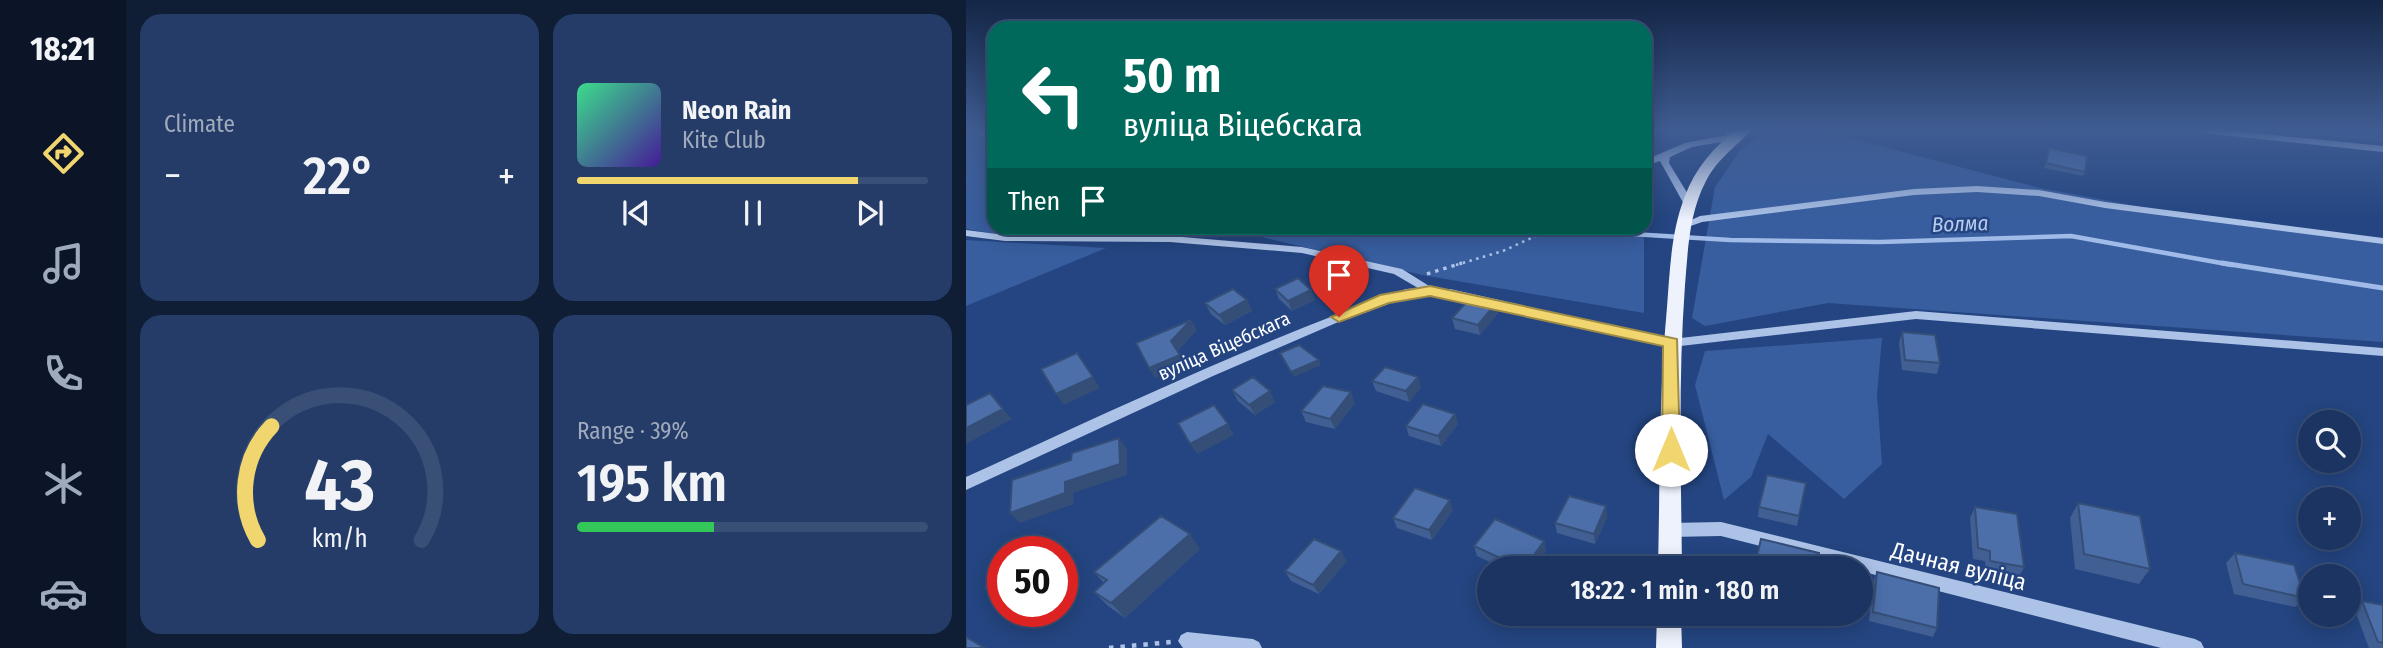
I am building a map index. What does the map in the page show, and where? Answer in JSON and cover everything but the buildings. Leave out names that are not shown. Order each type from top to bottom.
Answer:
[{"type":"main road","points":[[1670,556],[1672,343],[1680,254],[1689,204],[1713,160]]},
{"type":"main road","points":[[1669,648],[1670,626]]},
{"type":"street","points":[[1664,160],[1689,204]]},
{"type":"street","points":[[1685,225],[1700,219],[1844,200],[1977,189],[2039,193],[2105,205],[2383,241]]},
{"type":"street","points":[[966,233],[1005,238],[1170,239],[1273,247],[1398,271],[1415,279],[1430,291]]},
{"type":"street","name":"вуліца Віцебскага","points":[[966,484],[1339,317],[1386,298],[1430,291],[1672,343],[1916,315],[2383,352]]},
{"type":"street","name":"Дачная вуліца","points":[[1670,530],[1721,529],[2195,648]]},
{"type":"street","points":[[1187,641],[1253,648]]},
{"type":"path","points":[[1415,279],[1503,251],[1538,235]]},
{"type":"path","points":[[1109,648],[1187,641]]},
{"type":"shaded area","points":[[966,160],[987,160],[987,232],[966,229]]},
{"type":"shaded area","points":[[1733,160],[1935,160],[2040,188],[2195,217],[2383,244],[2383,342],[1828,303],[1705,326],[1692,318],[1715,187]]},
{"type":"shaded area","points":[[1253,235],[1644,235],[1644,313],[1422,275]]},
{"type":"shaded area","points":[[966,240],[1106,248],[966,306]]},
{"type":"shaded area","points":[[1882,338],[1877,394],[1882,464],[1844,499],[1768,434],[1751,477],[1724,500],[1695,385],[1705,351]]},
{"type":"waterway","name":"Волма","points":[[1648,235],[1730,240],[1880,242],[2071,236],[2232,265]]},
{"type":"waterway","name":"Волма","points":[[2222,263],[2383,288]]},
{"type":"route","points":[[1339,317],[1386,298],[1410,292],[1430,291],[1450,293],[1672,343],[1671,450]]}]
